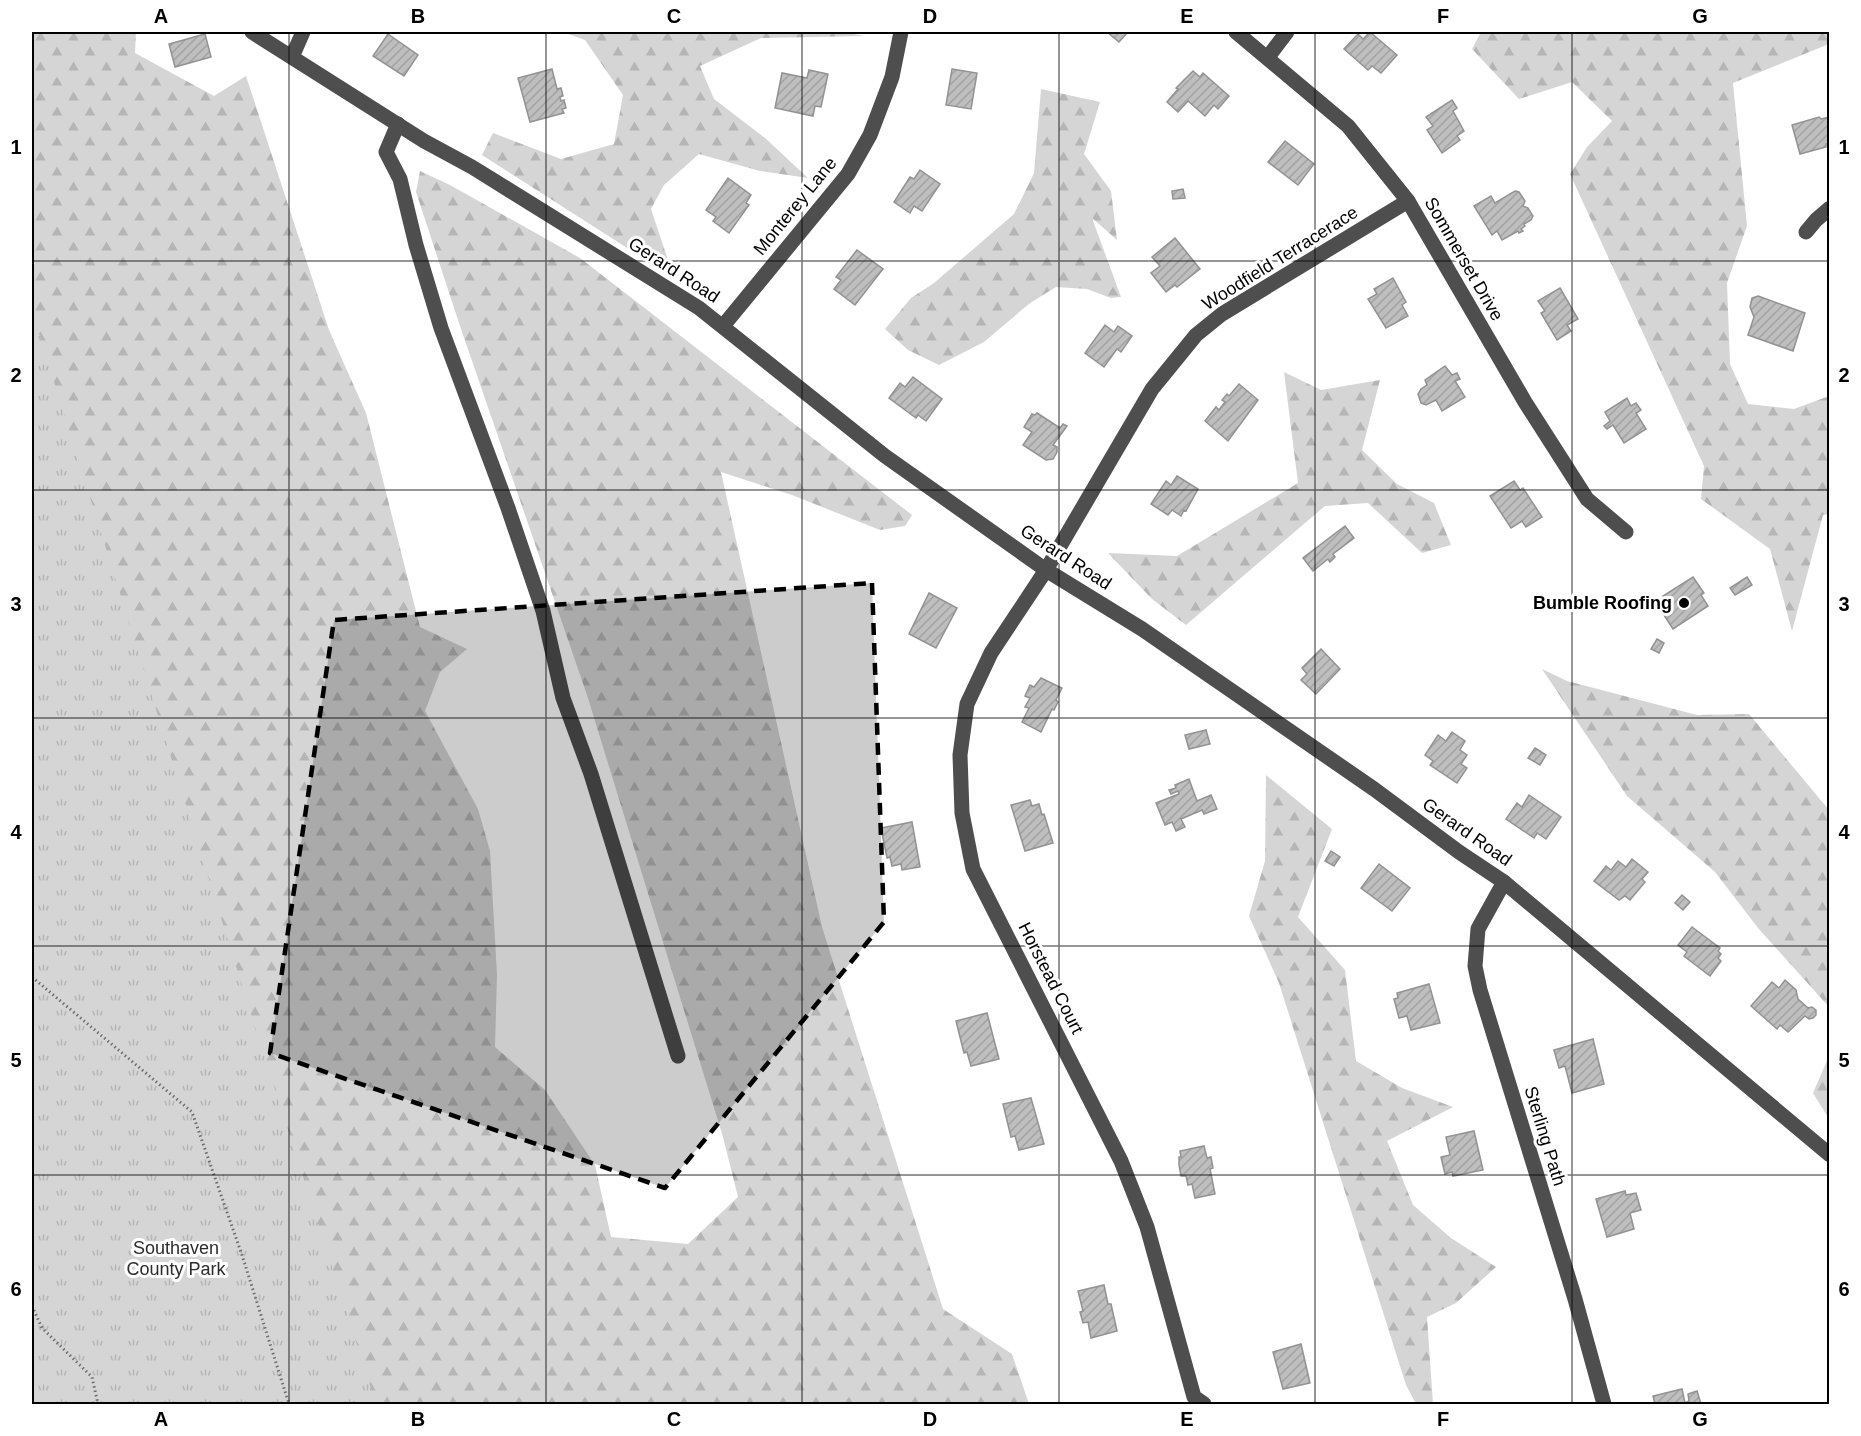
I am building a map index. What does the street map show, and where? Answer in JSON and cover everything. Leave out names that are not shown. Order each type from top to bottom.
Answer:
[{"type":"street","name":"Gerard Road","points":[[252,32],[699,308],[885,456],[1046,570],[1142,629],[1504,882],[1830,1155]]},
{"type":"street","points":[[292,57],[303,32]]},
{"type":"street","name":"Monterey Lane","points":[[723,326],[848,174],[870,135],[892,77],[901,32]]},
{"type":"street","name":"Sommerset Drive","points":[[1236,32],[1348,126],[1408,201],[1525,402],[1587,499],[1626,532]]},
{"type":"street","points":[[1268,57],[1287,32]]},
{"type":"street","points":[[398,124],[386,152],[400,179],[416,245],[441,328],[508,508],[543,611],[563,698],[594,785],[678,1056]]},
{"type":"street","name":"Woodfield Terracerace","points":[[1046,570],[1152,389],[1196,335],[1222,314],[1408,201]]},
{"type":"street","points":[[1806,232],[1830,208]]},
{"type":"street","name":"Horstead Court","points":[[1046,570],[991,653],[967,704],[960,755],[962,813],[973,868],[1120,1161],[1147,1227],[1194,1397],[1204,1404]]},
{"type":"street","name":"Sterling Path","points":[[1504,882],[1478,929],[1475,966],[1480,990],[1575,1299],[1604,1404]]},
{"type":"path","points":[[32,977],[192,1112],[242,1255],[289,1404]]},
{"type":"path","points":[[32,1306],[42,1328],[92,1377],[98,1404]]},
{"type":"highlighted area","points":[[872,583],[884,922],[665,1188],[270,1053],[334,620]]},
{"type":"green space","points":[[32,32],[136,32],[135,53],[214,96],[246,76],[329,330],[366,413],[420,627],[467,649],[440,672],[425,711],[478,809],[490,851],[497,975],[495,1047],[545,1090],[595,1165],[611,1237],[688,1244],[738,1197],[723,1137],[587,695],[416,192],[420,171],[450,185],[580,258],[912,515],[905,526],[880,530],[792,495],[721,472],[822,927],[943,1309],[1012,1354],[1029,1404],[32,1404]]},
{"type":"green space","points":[[563,32],[844,32],[864,36],[761,38],[700,66],[714,99],[765,138],[808,178],[760,171],[699,154],[664,185],[651,209],[674,278],[482,155],[493,133],[561,159],[614,144],[623,95],[585,40]]},
{"type":"green space","points":[[1481,32],[1829,32],[1829,44],[1733,83],[1747,226],[1727,283],[1730,364],[1748,404],[1794,409],[1829,396],[1829,514],[1823,515],[1792,631],[1770,549],[1701,499],[1704,466],[1570,174],[1587,147],[1612,121],[1572,82],[1519,99],[1472,49]]},
{"type":"green space","points":[[1041,89],[1100,102],[1084,154],[1111,191],[1117,240],[1092,218],[1121,297],[1111,298],[1087,289],[1056,287],[1030,303],[984,342],[939,365],[908,350],[885,329],[911,298],[934,283],[1014,214],[1034,173]]},
{"type":"green space","name":"Southaven County Park","points":[[32,311],[255,1027],[376,1404],[32,1404]]},
{"type":"green space","points":[[1284,372],[1321,390],[1380,380],[1362,450],[1397,484],[1434,503],[1451,545],[1422,553],[1368,503],[1325,506],[1186,625],[1152,599],[1108,553],[1177,556],[1298,483]]},
{"type":"green space","points":[[1542,669],[1567,681],[1697,715],[1749,714],[1829,810],[1829,1007],[1758,928],[1715,872],[1627,796]]},
{"type":"green space","points":[[1266,775],[1332,829],[1298,917],[1345,970],[1356,1061],[1402,1088],[1453,1107],[1387,1141],[1413,1205],[1451,1238],[1496,1267],[1456,1303],[1427,1317],[1433,1404],[1416,1404],[1406,1385],[1279,983],[1249,916],[1265,861]]},
{"type":"green space","points":[[1829,1056],[1829,1119],[1813,1093]]},
{"type":"building","points":[[1107,32],[1128,32],[1119,42]]},
{"type":"building","points":[[1370,32],[1397,55],[1381,73],[1372,66],[1368,70],[1344,49],[1358,34],[1363,39]]},
{"type":"building","points":[[205,34],[211,57],[175,67],[169,44]]},
{"type":"building","points":[[388,34],[418,55],[404,76],[373,56]]},
{"type":"building","points":[[552,69],[557,89],[561,88],[563,96],[560,97],[561,101],[564,100],[566,108],[562,109],[564,113],[530,122],[518,78]]},
{"type":"building","points":[[952,69],[977,73],[971,109],[946,105]]},
{"type":"building","points":[[809,70],[828,74],[821,107],[815,106],[813,116],[775,108],[782,73],[807,78]]},
{"type":"building","points":[[1193,71],[1200,77],[1203,73],[1229,96],[1218,109],[1214,105],[1205,116],[1188,101],[1178,112],[1167,102],[1178,89],[1176,88]]},
{"type":"building","points":[[1452,100],[1457,108],[1453,111],[1464,131],[1457,136],[1460,140],[1442,153],[1427,130],[1433,126],[1426,117]]},
{"type":"building","points":[[1819,117],[1821,119],[1830,117],[1830,143],[1826,144],[1826,147],[1800,154],[1792,125]]},
{"type":"building","points":[[1285,141],[1314,164],[1298,185],[1268,162]]},
{"type":"building","points":[[920,170],[940,184],[922,211],[914,206],[910,213],[894,202],[910,177],[914,179]]},
{"type":"building","points":[[728,178],[751,195],[746,203],[749,205],[729,233],[713,221],[716,217],[706,210]]},
{"type":"building","points":[[1183,189],[1185,198],[1173,199],[1172,191]]},
{"type":"building","points":[[1515,191],[1519,192],[1525,201],[1523,206],[1528,208],[1533,216],[1524,224],[1525,226],[1521,229],[1523,231],[1519,233],[1518,231],[1502,240],[1497,231],[1492,235],[1474,206],[1491,196],[1495,203]]},
{"type":"building","points":[[1175,238],[1200,269],[1177,287],[1175,285],[1166,292],[1151,273],[1160,266],[1152,257]]},
{"type":"building","points":[[857,250],[883,269],[855,305],[834,289],[841,280],[836,277]]},
{"type":"building","points":[[1393,278],[1406,302],[1402,305],[1408,316],[1386,328],[1368,299],[1377,294],[1374,289]]},
{"type":"building","points":[[1560,288],[1578,319],[1567,325],[1571,331],[1557,340],[1541,313],[1545,311],[1538,301]]},
{"type":"building","points":[[1758,296],[1805,313],[1793,351],[1748,335],[1754,317],[1750,307],[1752,298]]},
{"type":"building","points":[[1105,325],[1114,332],[1118,326],[1132,336],[1121,352],[1117,349],[1104,367],[1085,353]]},
{"type":"building","points":[[1445,366],[1452,375],[1457,373],[1460,379],[1455,381],[1465,397],[1442,411],[1436,400],[1426,405],[1421,403],[1418,394],[1427,385],[1425,380]]},
{"type":"building","points":[[913,377],[942,399],[926,421],[918,415],[916,418],[889,398],[900,383],[905,387]]},
{"type":"building","points":[[1239,384],[1258,400],[1228,441],[1205,421],[1216,407],[1219,410],[1225,402],[1222,400],[1227,394],[1229,396]]},
{"type":"building","points":[[1627,398],[1631,406],[1636,403],[1641,410],[1636,413],[1646,429],[1624,443],[1613,425],[1607,429],[1604,426],[1610,421],[1605,412]]},
{"type":"building","points":[[1037,413],[1060,428],[1063,424],[1067,426],[1053,445],[1057,447],[1057,452],[1053,459],[1046,460],[1023,445],[1032,432],[1024,427],[1032,414]]},
{"type":"building","points":[[1177,476],[1198,489],[1181,516],[1172,510],[1168,515],[1151,504],[1166,481],[1171,485]]},
{"type":"building","points":[[1514,481],[1520,490],[1523,488],[1542,517],[1526,527],[1522,521],[1511,528],[1490,496]]},
{"type":"building","points":[[1345,526],[1354,538],[1333,554],[1335,557],[1330,562],[1328,559],[1313,571],[1303,558]]},
{"type":"building","name":"Bumble Roofing","points":[[1693,577],[1704,593],[1701,595],[1708,606],[1673,629],[1658,606],[1666,601],[1663,596]]},
{"type":"building","points":[[1747,577],[1752,585],[1735,595],[1730,588]]},
{"type":"building","points":[[929,593],[957,608],[936,648],[909,634]]},
{"type":"building","points":[[1657,639],[1664,643],[1659,653],[1651,649]]},
{"type":"building","points":[[1321,649],[1340,669],[1316,694],[1301,680],[1307,674],[1302,668]]},
{"type":"building","points":[[1041,678],[1062,688],[1056,700],[1058,702],[1041,732],[1022,722],[1029,708],[1025,707],[1030,698],[1025,696],[1030,685],[1034,687]]},
{"type":"building","points":[[1206,730],[1210,744],[1189,749],[1185,735]]},
{"type":"building","points":[[1452,732],[1465,741],[1460,750],[1467,755],[1461,764],[1467,768],[1457,783],[1430,765],[1433,761],[1425,755],[1438,735],[1446,741]]},
{"type":"building","points":[[1535,748],[1546,755],[1540,765],[1528,758]]},
{"type":"building","points":[[1189,779],[1197,801],[1211,795],[1217,809],[1204,814],[1202,810],[1181,819],[1185,827],[1176,831],[1172,822],[1165,825],[1156,803],[1179,794],[1178,791],[1171,794],[1169,790]]},
{"type":"building","points":[[1529,795],[1561,817],[1546,839],[1537,833],[1534,838],[1506,819],[1517,803],[1522,807]]},
{"type":"building","points":[[1030,800],[1032,806],[1039,804],[1053,843],[1025,851],[1011,805]]},
{"type":"building","points":[[912,822],[920,867],[902,870],[901,864],[892,866],[890,857],[887,858],[881,828]]},
{"type":"building","points":[[1331,851],[1340,857],[1334,866],[1325,861]]},
{"type":"building","points":[[1632,859],[1648,872],[1642,879],[1645,882],[1630,900],[1625,896],[1619,900],[1594,881],[1606,866],[1611,870],[1618,861],[1626,867]]},
{"type":"building","points":[[1379,864],[1410,888],[1392,911],[1361,888]]},
{"type":"building","points":[[1682,895],[1690,902],[1683,910],[1675,903]]},
{"type":"building","points":[[1692,927],[1720,948],[1718,951],[1721,954],[1718,958],[1721,961],[1710,976],[1684,956],[1687,952],[1678,945]]},
{"type":"building","points":[[1785,980],[1796,990],[1798,999],[1808,1008],[1812,1007],[1816,1010],[1813,1018],[1809,1019],[1805,1016],[1788,1032],[1780,1025],[1777,1029],[1751,1006],[1772,982],[1779,988]]},
{"type":"building","points":[[1429,984],[1440,1023],[1411,1030],[1407,1016],[1399,1018],[1394,999],[1398,998],[1397,993]]},
{"type":"building","points":[[987,1013],[999,1059],[971,1066],[967,1052],[964,1053],[956,1021]]},
{"type":"building","points":[[1593,1039],[1604,1084],[1572,1093],[1565,1066],[1559,1068],[1554,1050]]},
{"type":"building","points":[[1031,1098],[1044,1144],[1019,1150],[1015,1136],[1011,1137],[1003,1104]]},
{"type":"building","points":[[1474,1131],[1483,1170],[1453,1176],[1452,1172],[1445,1174],[1441,1157],[1450,1155],[1446,1137]]},
{"type":"building","points":[[1204,1146],[1207,1158],[1211,1157],[1213,1168],[1210,1169],[1215,1194],[1195,1198],[1192,1184],[1188,1185],[1186,1176],[1181,1176],[1180,1151]]},
{"type":"building","points":[[1625,1191],[1626,1195],[1636,1193],[1641,1210],[1630,1213],[1634,1229],[1607,1237],[1596,1199]]},
{"type":"building","points":[[1104,1285],[1117,1331],[1091,1338],[1088,1322],[1083,1323],[1080,1312],[1083,1311],[1078,1291]]},
{"type":"building","points":[[1301,1344],[1310,1383],[1283,1389],[1273,1352]]},
{"type":"building","points":[[1682,1389],[1685,1403],[1689,1401],[1688,1394],[1697,1391],[1701,1404],[1655,1404],[1653,1396]]},
{"type":"place","name":"Bumble Roofing","points":[[1684,603]]}]
